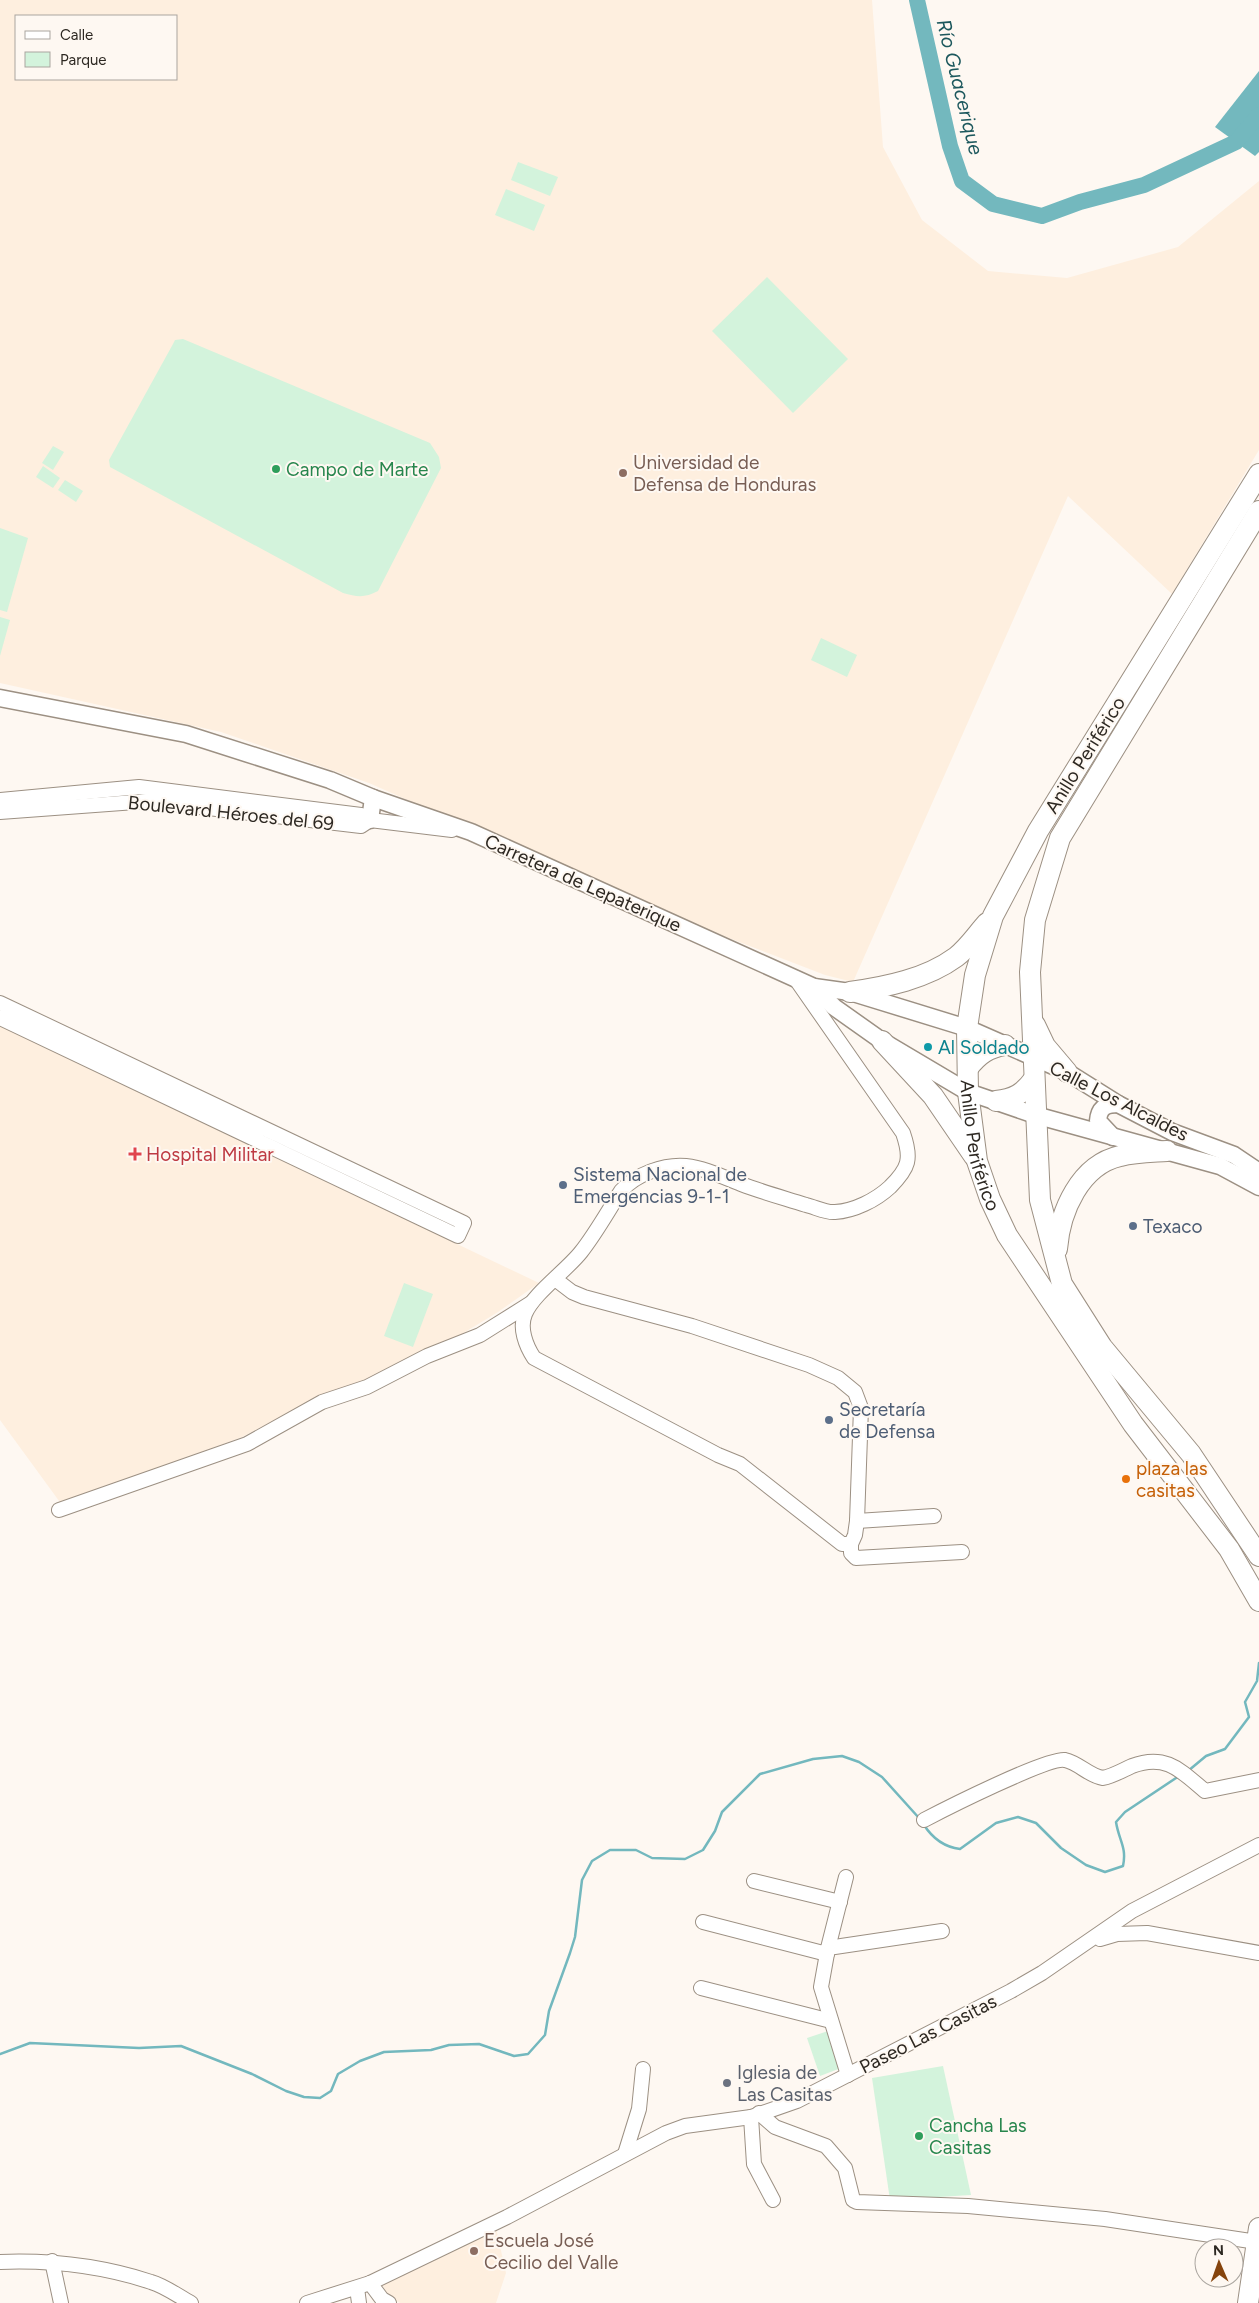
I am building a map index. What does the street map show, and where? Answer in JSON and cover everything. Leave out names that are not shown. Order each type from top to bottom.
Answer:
[{"type":"highway","name":"Anillo Periférico","points":[[1259,474],[1038,831],[992,918],[975,974],[966,1028],[968,1092],[977,1161],[990,1199],[1007,1235],[1133,1424],[1229,1549],[1259,1601]]},
{"type":"highway","name":"Anillo Periférico","points":[[1259,511],[1060,838],[1035,920],[1030,972],[1040,1200],[1062,1284],[1102,1347],[1191,1454],[1259,1556]]},
{"type":"highway","points":[[850,992],[883,987],[923,975],[956,957],[992,918]]},
{"type":"highway","points":[[1032,1010],[1036,1028],[1044,1046],[1067,1072]]},
{"type":"highway","points":[[882,1041],[932,1096],[977,1161]]},
{"type":"highway","points":[[968,1068],[977,1056],[990,1048],[1005,1045]]},
{"type":"highway","points":[[996,1101],[1011,1100],[1025,1092],[1034,1079]]},
{"type":"highway","points":[[1056,1263],[1059,1226],[1071,1197],[1087,1175],[1104,1162],[1121,1156],[1167,1151]]},
{"type":"highway","points":[[1248,2303],[1258,2235]]},
{"type":"main road","name":"Carretera de Lepaterique","points":[[0,698],[186,734],[330,780],[373,798],[471,832],[814,986],[850,992],[966,1028],[1033,1057]]},
{"type":"main road","points":[[370,820],[373,798]]},
{"type":"main road","name":"Carretera de Lepaterique","points":[[814,986],[834,1007],[882,1041],[968,1092],[1035,1115]]},
{"type":"main road","name":"Calle Los Alcaldes","points":[[1033,1057],[1067,1072],[1118,1104],[1172,1132],[1234,1155],[1259,1172]]},
{"type":"main road","points":[[1114,1138],[1098,1122],[1098,1114],[1102,1108],[1109,1104],[1118,1104]]},
{"type":"main road","name":"Calle Los Alcaldes","points":[[1035,1115],[1220,1166],[1259,1187]]},
{"type":"street","name":"Boulevard Héroes del 69","points":[[0,800],[139,787],[361,815],[370,820],[471,832]]},
{"type":"street","name":"Boulevard Héroes del 69","points":[[0,812],[149,801],[361,826],[370,820]]},
{"type":"street","points":[[795,978],[903,1133],[908,1148],[908,1165],[901,1176],[873,1199],[854,1208],[833,1213],[759,1191],[697,1168],[684,1166],[658,1169],[629,1182],[581,1252],[534,1301],[524,1315],[524,1330],[527,1347],[534,1358],[718,1455],[740,1464],[842,1544],[851,1544]]},
{"type":"street","points":[[0,1003],[464,1223],[458,1236],[0,1018]]},
{"type":"street","points":[[555,1280],[572,1292],[584,1297],[692,1326],[755,1346],[838,1378],[854,1392],[861,1408],[857,1521],[855,1535],[851,1544],[851,1553],[856,1558],[962,1552]]},
{"type":"street","points":[[59,1510],[247,1444],[322,1402],[367,1387],[427,1356],[480,1335],[534,1301]]},
{"type":"street","points":[[857,1521],[934,1516]]},
{"type":"street","points":[[924,1820],[957,1802],[1010,1778],[1060,1760],[1070,1762],[1089,1773],[1103,1778],[1149,1762],[1165,1762],[1172,1765],[1205,1791],[1259,1780]]},
{"type":"street","name":"Paseo Las Casitas","points":[[307,2303],[364,2285],[507,2217],[666,2133],[685,2126],[755,2115],[797,2102],[1011,1991],[1132,1911],[1259,1845]]},
{"type":"street","points":[[846,1877],[828,1951],[822,1987],[848,2075]]},
{"type":"street","points":[[754,1881],[840,1902]]},
{"type":"street","points":[[1132,1911],[1135,1923],[1147,1933]]},
{"type":"street","points":[[703,1922],[828,1951],[942,1931]]},
{"type":"street","points":[[1084,1943],[1117,1934],[1147,1933],[1259,1953]]},
{"type":"street","points":[[701,1988],[832,2021]]},
{"type":"street","points":[[625,2154],[639,2108],[643,2070]]},
{"type":"street","points":[[773,2200],[754,2164],[755,2115],[775,2127],[826,2146],[845,2168],[849,2176],[851,2196],[857,2202],[968,2206],[1258,2235]]},
{"type":"street","points":[[0,2262],[52,2261],[109,2271],[152,2282],[191,2303]]},
{"type":"street","points":[[52,2261],[61,2303]]},
{"type":"street","points":[[358,2303],[364,2285],[389,2303]]},
{"type":"shaded area","name":"Universidad de Defensa de Honduras","points":[[0,0],[872,0],[883,147],[922,220],[988,271],[1067,278],[1178,247],[1259,181],[1259,450],[1172,594],[1068,496],[853,982],[825,975],[664,913],[369,783],[221,732],[0,683]]},
{"type":"shaded area","name":"Hospital Militar","points":[[0,1026],[539,1283],[498,1312],[452,1340],[363,1384],[318,1398],[242,1437],[62,1505],[0,1420]]},
{"type":"shaded area","name":"Escuela José Cecilio del Valle","points":[[496,2228],[506,2273],[496,2303],[400,2303],[387,2295],[381,2281]]},
{"type":"green space","points":[[518,162],[558,177],[550,196],[511,180]]},
{"type":"green space","points":[[506,189],[545,205],[534,231],[495,215]]},
{"type":"green space","points":[[767,277],[848,359],[793,413],[712,331]]},
{"type":"green space","name":"Campo de Marte","points":[[183,339],[430,443],[439,457],[441,468],[378,591],[361,596],[343,593],[110,467],[109,460],[175,340]]},
{"type":"green space","points":[[53,446],[64,452],[53,470],[42,463]]},
{"type":"green space","points":[[43,466],[60,478],[53,488],[36,477]]},
{"type":"green space","points":[[65,480],[83,491],[76,502],[58,490]]},
{"type":"green space","points":[[0,528],[28,538],[7,612],[0,610]]},
{"type":"green space","points":[[0,617],[10,620],[0,656]]},
{"type":"green space","points":[[821,638],[857,655],[847,677],[811,660]]},
{"type":"green space","points":[[404,1283],[433,1294],[413,1347],[384,1336]]},
{"type":"green space","points":[[828,2031],[841,2068],[820,2076],[807,2038]]},
{"type":"green space","name":"Cancha Las Casitas","points":[[943,2066],[971,2195],[890,2200],[872,2078]]},
{"type":"water","points":[[1259,71],[1259,152],[1255,156],[1215,127]]},
{"type":"waterway","name":"Río Guacerique","points":[[917,0],[950,146],[962,181],[993,204],[1042,216],[1080,202],[1144,185],[1236,142],[1259,115]]},
{"type":"waterway","points":[[1188,1771],[1206,1756],[1225,1749],[1249,1717],[1245,1702],[1257,1681],[1259,1663]]},
{"type":"waterway","points":[[0,2054],[30,2043],[139,2048],[181,2046],[252,2074],[286,2091],[304,2097],[320,2098],[331,2091],[338,2074],[360,2061],[384,2052],[431,2050],[449,2045],[479,2044],[514,2056],[528,2054],[545,2035],[549,2011],[575,1937],[582,1880],[592,1861],[610,1850],[636,1850],[652,1858],[685,1859],[703,1850],[715,1831],[722,1812],[760,1774],[813,1759],[842,1756],[859,1762],[882,1777],[919,1818]]},
{"type":"waterway","points":[[924,1825],[939,1842],[960,1849],[996,1823],[1018,1817],[1036,1823],[1061,1848],[1086,1865],[1105,1872],[1123,1866],[1124,1854],[1116,1822],[1125,1812],[1179,1776]]},
{"type":"place","name":"Campo de Marte","points":[[276,469]]},
{"type":"place","name":"Universidad de Defensa de Honduras","points":[[623,473]]},
{"type":"place","name":"Al Soldado","points":[[928,1047]]},
{"type":"place","name":"Hospital Militar","points":[[135,1154]]},
{"type":"place","name":"Sistema Nacional de Emergencias 9-1-1","points":[[563,1185]]},
{"type":"place","name":"Texaco","points":[[1133,1226]]},
{"type":"place","name":"Secretaría de Defensa","points":[[829,1420]]},
{"type":"place","name":"plaza las casitas","points":[[1126,1479]]},
{"type":"place","name":"Iglesia de Las Casitas","points":[[727,2083]]},
{"type":"place","name":"Cancha Las Casitas","points":[[919,2136]]},
{"type":"place","name":"Escuela José Cecilio del Valle","points":[[474,2251]]}]
